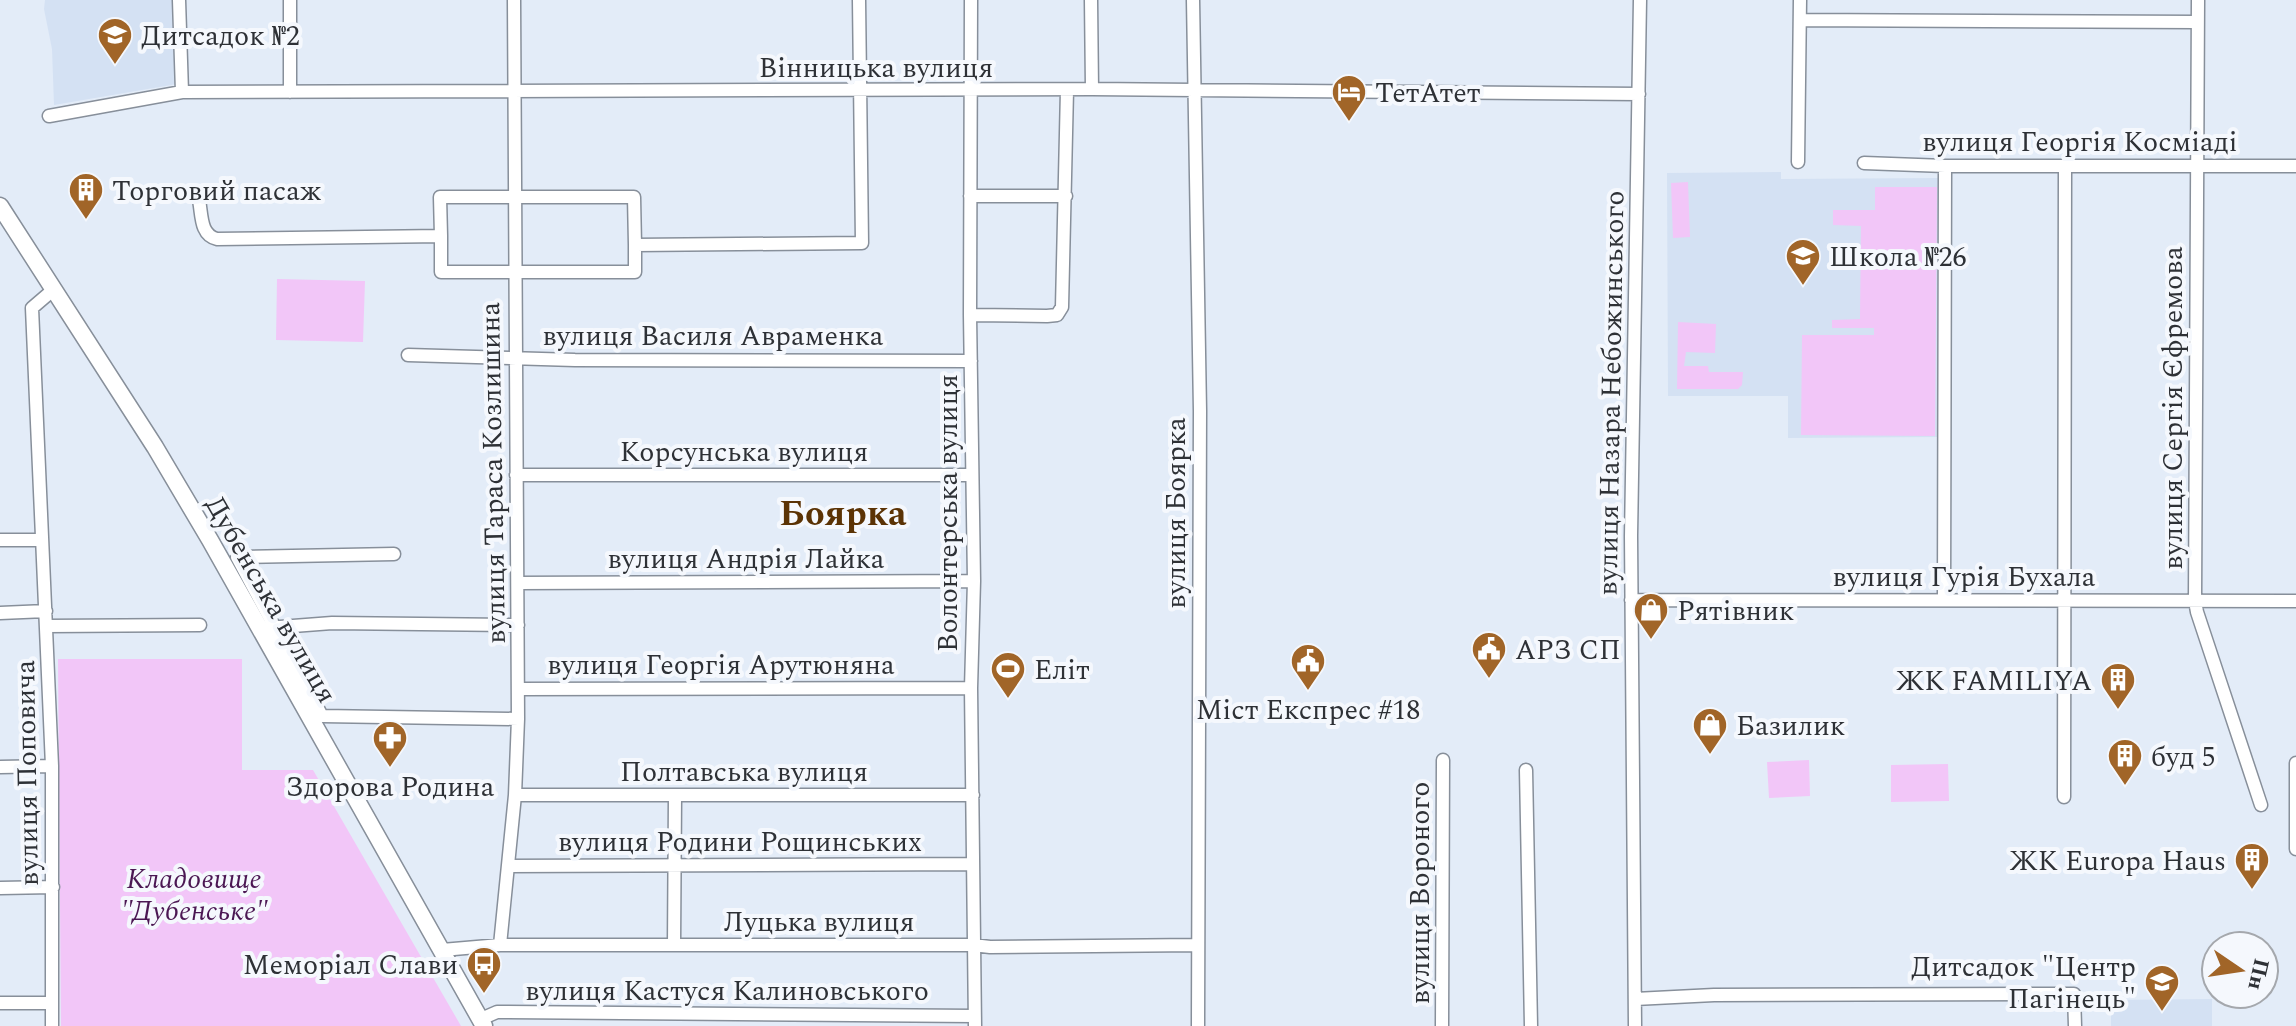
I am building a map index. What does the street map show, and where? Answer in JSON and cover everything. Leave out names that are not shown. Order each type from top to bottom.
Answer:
[{"type":"main road","name":"Дубенська вулиця","points":[[0,206],[267,628],[483,1023]]},
{"type":"street","points":[[179,0],[182,92]]},
{"type":"street","points":[[290,0],[290,92]]},
{"type":"street","name":"вулиця Тараса Козлишина","points":[[500,945],[515,795],[518,719],[514,0]]},
{"type":"street","points":[[635,245],[862,243],[859,0]]},
{"type":"street","name":"Волонтерська вулиця","points":[[971,0],[974,1021]]},
{"type":"street","points":[[1091,0],[1092,89]]},
{"type":"street","name":"вулиця Боярка","points":[[1193,0],[1200,411],[1198,1026]]},
{"type":"street","name":"вулиця Назара Небожинського","points":[[1635,1026],[1631,600],[1640,0]]},
{"type":"street","points":[[1798,162],[1800,0]]},
{"type":"street","name":"вулиця Сергія Єфремова","points":[[2198,0],[2195,601],[2261,805]]},
{"type":"street","points":[[1800,20],[2197,22]]},
{"type":"street","name":"Вінницька вулиця","points":[[49,116],[182,92],[1092,89],[1639,94]]},
{"type":"street","points":[[970,315],[1057,315],[1062,307],[1067,90]]},
{"type":"street","name":"вулиця Георгія Косміаді","points":[[1864,163],[2065,167],[2296,166]]},
{"type":"street","points":[[1944,600],[1945,166]]},
{"type":"street","points":[[2064,797],[2065,167]]},
{"type":"street","points":[[514,196],[634,197],[635,272],[441,272],[440,197],[514,196]]},
{"type":"street","points":[[970,196],[1066,196]]},
{"type":"street","points":[[199,200],[205,231],[217,239],[441,236]]},
{"type":"street","name":"вулиця Поповича","points":[[52,1026],[52,766],[32,308],[53,290]]},
{"type":"street","name":"вулиця Василя Авраменка","points":[[408,355],[575,360],[971,361]]},
{"type":"street","name":"Корсунська вулиця","points":[[516,475],[972,475]]},
{"type":"street","points":[[0,540],[42,540]]},
{"type":"street","points":[[394,554],[237,557],[267,628],[322,716],[518,719]]},
{"type":"street","name":"вулиця Андрія Лайка","points":[[518,583],[974,581]]},
{"type":"street","name":"вулиця Гурія Бухала","points":[[1631,600],[2296,601]]},
{"type":"street","points":[[0,613],[46,611]]},
{"type":"street","points":[[267,628],[332,623],[518,625]]},
{"type":"street","points":[[47,626],[200,625]]},
{"type":"street","name":"вулиця Георгія Арутюняна","points":[[518,689],[971,688]]},
{"type":"street","name":"вулиця Вороного","points":[[1442,1026],[1443,760]]},
{"type":"street","points":[[2296,763],[2296,849]]},
{"type":"street","points":[[0,767],[52,766]]},
{"type":"street","points":[[1526,770],[1531,1026]]},
{"type":"street","name":"Полтавська вулиця","points":[[515,795],[973,795]]},
{"type":"street","points":[[674,945],[675,796]]},
{"type":"street","name":"вулиця Родини Рощинських","points":[[508,866],[973,864]]},
{"type":"street","points":[[0,888],[53,887]]},
{"type":"street","name":"Луцька вулиця","points":[[442,950],[500,945],[1197,945]]},
{"type":"street","points":[[1635,999],[1746,994],[2074,994],[2075,1026]]},
{"type":"street","points":[[0,1003],[52,1003]]},
{"type":"street","name":"вулиця Кастуся Калиновського","points":[[483,1023],[497,1012],[974,1021]]},
{"type":"shaded area","name":"Дитсадок №2","points":[[45,0],[176,0],[177,84],[54,105],[52,49]]},
{"type":"shaded area","name":"Школа №26","points":[[1781,172],[1781,179],[1938,178],[1939,437],[1788,438],[1788,396],[1668,396],[1667,173]]},
{"type":"shaded area","name":"Дитсадок \"Центр Пагінець\"","points":[[2200,999],[2200,1010],[2212,1010],[2212,1026],[2111,1026],[2111,1000]]},
{"type":"green space","points":[[1688,182],[1690,237],[1673,238],[1671,183]]},
{"type":"green space","points":[[1875,187],[1937,187],[1935,436],[1801,435],[1802,335],[1874,335],[1874,328],[1832,328],[1832,320],[1860,319],[1861,226],[1833,225],[1833,210],[1875,210]]},
{"type":"green space","points":[[277,279],[365,281],[363,342],[276,340]]},
{"type":"green space","points":[[1678,322],[1716,324],[1715,353],[1686,352],[1684,366],[1708,366],[1709,372],[1743,372],[1742,385],[1738,389],[1677,389]]},
{"type":"green space","name":"Кладовище \"Дубенське\"","points":[[58,659],[242,659],[242,770],[313,770],[461,1026],[61,1026]]},
{"type":"green space","points":[[1809,760],[1810,796],[1769,798],[1767,762]]},
{"type":"green space","points":[[1948,764],[1949,801],[1891,802],[1891,765]]},
{"type":"place","name":"Дитсадок №2","points":[[115,66]]},
{"type":"place","name":"ТетАтет","points":[[1349,123]]},
{"type":"place","name":"Торговий пасаж","points":[[86,221]]},
{"type":"place","name":"Школа №26","points":[[1803,287]]},
{"type":"place","name":"Рятівник","points":[[1651,641]]},
{"type":"place","name":"АРЗ СП","points":[[1489,680]]},
{"type":"place","name":"Міст Експрес #18","points":[[1308,692]]},
{"type":"place","name":"Еліт","points":[[1008,700]]},
{"type":"place","name":"ЖК FAMILIYA","points":[[2118,711]]},
{"type":"place","name":"Базилик","points":[[1710,756]]},
{"type":"place","name":"Здорова Родина","points":[[390,769]]},
{"type":"place","name":"буд 5","points":[[2125,787]]},
{"type":"place","name":"ЖК Europa Haus","points":[[2252,891]]},
{"type":"place","name":"Меморіал Слави","points":[[484,995]]},
{"type":"place","name":"Дитсадок \"Центр Пагінець\"","points":[[2162,1013]]},
{"type":"district","name":"Боярка","points":[[843,512]]}]
